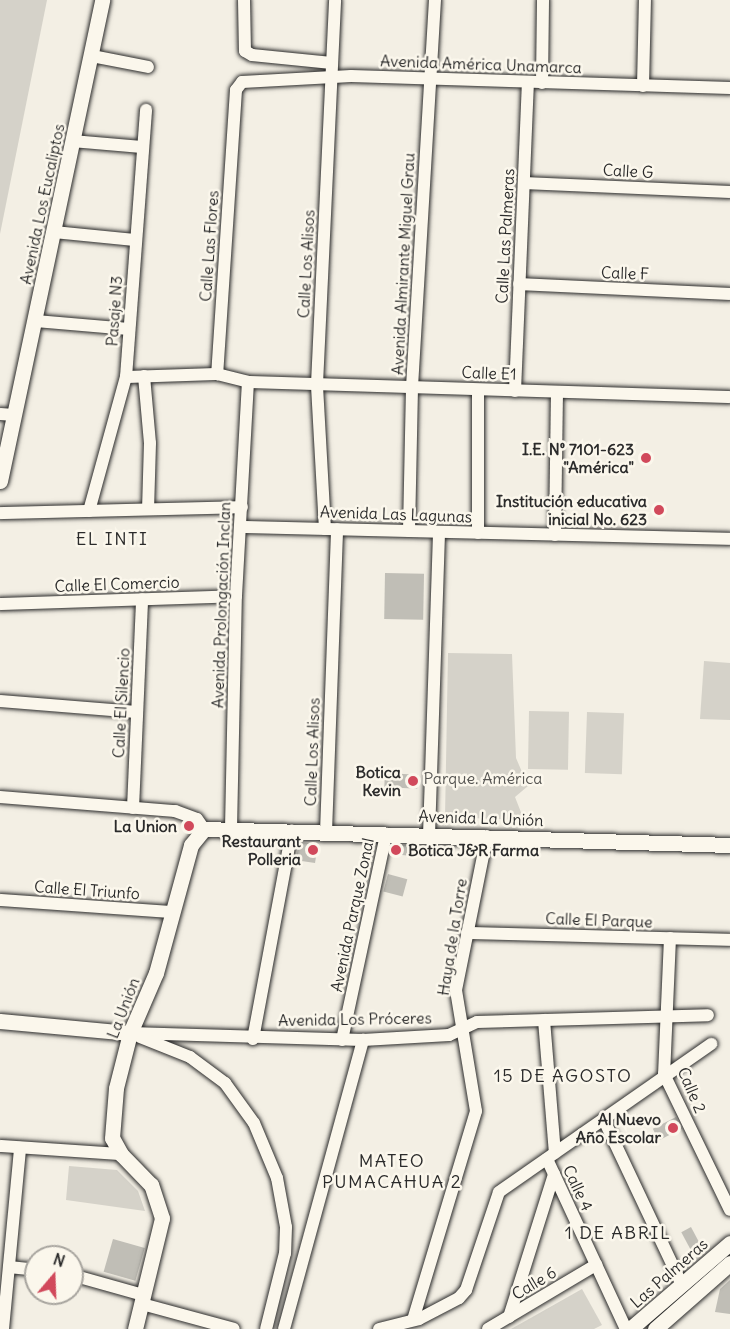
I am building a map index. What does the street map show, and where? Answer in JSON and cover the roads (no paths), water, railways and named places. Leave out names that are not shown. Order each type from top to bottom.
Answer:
[{"type":"street","name":"Avenida Los Eucaliptos","points":[[0,481],[7,414],[36,321],[102,0]]},
{"type":"street","points":[[244,0],[245,51],[252,55],[332,63]]},
{"type":"street","name":"Calle Los Alisos","points":[[326,832],[331,529],[317,384],[335,0]]},
{"type":"street","name":"Avenida Almirante Miguel Grau","points":[[409,531],[412,387],[435,0]]},
{"type":"street","points":[[542,83],[543,0]]},
{"type":"street","points":[[643,86],[645,0]]},
{"type":"street","points":[[92,56],[148,68]]},
{"type":"street","name":"Avenida América Unamarca","points":[[236,90],[247,80],[331,77],[730,88]]},
{"type":"street","name":"Calle Las Palmeras","points":[[515,391],[528,83]]},
{"type":"street","name":"Calle Las Flores","points":[[217,374],[236,90]]},
{"type":"street","name":"Pasaje N3","points":[[89,511],[126,376],[146,110]]},
{"type":"street","points":[[72,141],[142,147]]},
{"type":"street","name":"Calle G","points":[[524,183],[730,192]]},
{"type":"street","points":[[54,232],[135,240]]},
{"type":"street","name":"Calle F","points":[[519,284],[730,294]]},
{"type":"street","points":[[36,321],[129,329]]},
{"type":"street","points":[[126,376],[217,374],[248,382]]},
{"type":"street","points":[[144,376],[150,443],[148,509]]},
{"type":"street","name":"Calle E1","points":[[248,382],[730,397]]},
{"type":"street","name":"Avenida Prolongación Inclan","points":[[231,829],[236,596],[248,382]]},
{"type":"street","points":[[478,390],[478,533]]},
{"type":"street","points":[[555,535],[557,392]]},
{"type":"street","points":[[0,427],[7,414]]},
{"type":"street","points":[[0,513],[242,507]]},
{"type":"street","name":"Avenida Las Lagunas","points":[[241,526],[730,539]]},
{"type":"street","points":[[429,835],[439,532]]},
{"type":"street","name":"Calle El Comercio","points":[[0,604],[236,596]]},
{"type":"street","name":"Calle El Silencio","points":[[133,808],[142,599]]},
{"type":"street","points":[[0,701],[137,712]]},
{"type":"street","points":[[0,797],[186,814],[204,829],[231,829]]},
{"type":"street","name":"La Unión","points":[[143,1300],[162,1218],[151,1185],[121,1154],[112,1138],[116,1088],[130,1033],[156,973],[191,845],[204,829]]},
{"type":"street","name":"Avenida La Unión","points":[[231,829],[730,845]]},
{"type":"street","points":[[253,1039],[292,831]]},
{"type":"street","name":"Avenida Parque Zonal","points":[[342,1040],[386,834]]},
{"type":"street","name":"Haya de la Torre","points":[[413,1320],[476,1111],[456,990],[487,836]]},
{"type":"street","name":"Calle El Triunfo","points":[[0,900],[172,912]]},
{"type":"street","name":"Calle El Parque","points":[[467,933],[730,940]]},
{"type":"street","name":"Calle 2","points":[[670,938],[664,1016],[664,1074],[730,1210]]},
{"type":"street","name":"Avenida Los Próceres","points":[[0,1021],[130,1033],[253,1039],[363,1040],[449,1035],[477,1022],[708,1015]]},
{"type":"street","points":[[544,1020],[551,1156]]},
{"type":"street","points":[[130,1033],[190,1058],[225,1083],[254,1123],[277,1178],[286,1227],[285,1253],[266,1329]]},
{"type":"street","points":[[284,1329],[363,1040]]},
{"type":"street","points":[[380,1329],[413,1320],[463,1294],[494,1199],[506,1186],[604,1120],[664,1074],[711,1044]]},
{"type":"street","points":[[604,1120],[682,1286]]},
{"type":"street","points":[[0,1146],[121,1154]]},
{"type":"street","points":[[3,1329],[20,1148]]},
{"type":"street","name":"Calle 4","points":[[551,1156],[554,1174],[628,1329]]},
{"type":"street","points":[[509,1317],[554,1174]]},
{"type":"street","name":"Las Palmeras","points":[[628,1329],[682,1286],[730,1243]]},
{"type":"street","points":[[654,1329],[730,1263]]},
{"type":"street","name":"Calle 6","points":[[488,1329],[596,1265]]},
{"type":"street","points":[[9,1267],[24,1269]]},
{"type":"street","points":[[84,1279],[234,1329]]},
{"type":"street","points":[[135,1329],[143,1300]]},
{"type":"place","name":"I.E. N° 7101-623 \"América\"","points":[[646,458]]},
{"type":"place","name":"Institución educativa inicial No. 623","points":[[659,510]]},
{"type":"place","name":"Botica Kevin","points":[[413,781]]},
{"type":"place","name":"La Union","points":[[189,826]]},
{"type":"place","name":"Restaurant Polleria","points":[[313,850]]},
{"type":"place","name":"Botica J&R Farma","points":[[396,850]]},
{"type":"place","name":"Al Nuevo Año Escolar","points":[[673,1128]]},
{"type":"district","name":"EL INTI","points":[[112,539]]},
{"type":"district","name":"15 DE AGOSTO","points":[[563,1076]]},
{"type":"district","name":"MATEO PUMACAHUA 2","points":[[392,1172]]},
{"type":"district","name":"1 DE ABRIL","points":[[618,1233]]},
{"type":"park label","name":"Parque. América","points":[[483,778]]}]
